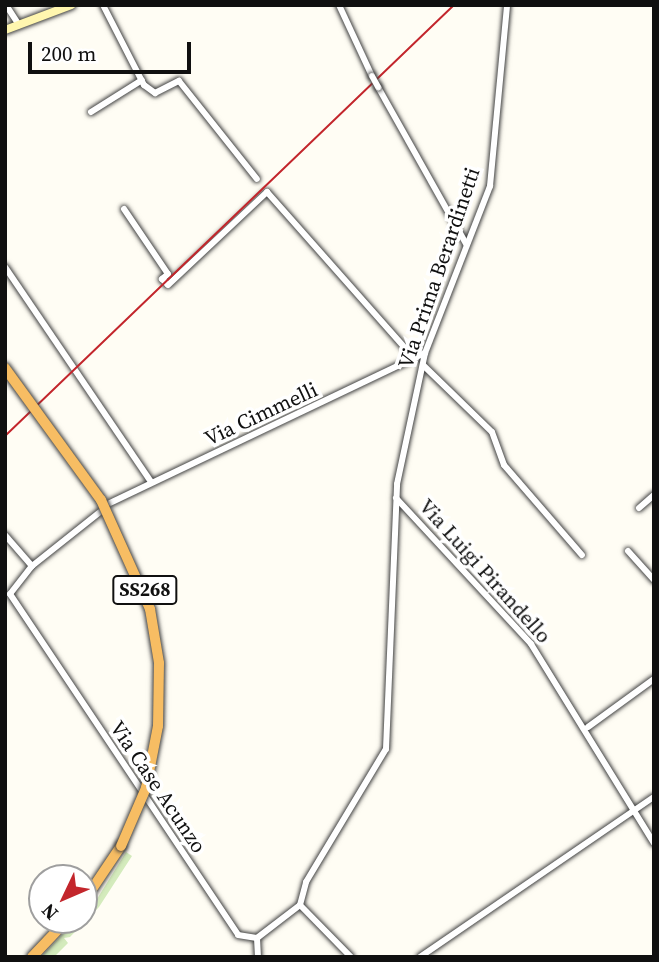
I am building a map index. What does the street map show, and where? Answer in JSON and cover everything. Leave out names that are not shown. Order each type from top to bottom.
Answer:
[{"type":"highway","name":"SS268","points":[[5,368],[101,500],[150,609],[159,663],[159,726],[146,788],[121,846],[98,880]]},
{"type":"highway","points":[[32,957],[54,934]]},
{"type":"main road","points":[[5,30],[71,5]]},
{"type":"street","points":[[6,5],[19,24]]},
{"type":"street","points":[[103,5],[142,80],[155,93],[179,81],[257,179]]},
{"type":"street","points":[[339,5],[378,88],[466,244]]},
{"type":"street","name":"Via Prima Berardinetti","points":[[300,905],[306,882],[386,749],[396,498],[425,353],[489,186],[507,5]]},
{"type":"street","points":[[91,112],[142,80]]},
{"type":"street","points":[[124,209],[168,274],[162,279],[168,285],[267,192],[414,358]]},
{"type":"street","points":[[5,267],[151,482]]},
{"type":"street","name":"Via Cimmelli","points":[[110,503],[151,482],[286,424],[425,353]]},
{"type":"street","points":[[423,365],[492,432],[504,465],[582,555]]},
{"type":"street","points":[[639,508],[654,495]]},
{"type":"street","name":"Via Luigi Pirandello","points":[[396,498],[512,621],[588,727],[633,812],[654,843]]},
{"type":"street","points":[[8,596],[32,566],[100,512]]},
{"type":"street","points":[[5,535],[32,566]]},
{"type":"street","points":[[628,551],[654,580]]},
{"type":"street","name":"Via Case Acunzo","points":[[8,596],[224,918],[238,935],[257,938]]},
{"type":"street","points":[[588,727],[654,679]]},
{"type":"street","points":[[420,957],[654,797]]},
{"type":"street","points":[[258,957],[257,938],[300,905],[351,957]]},
{"type":"green space","points":[[126,852],[132,856],[98,908],[98,897]]},
{"type":"green space","points":[[63,934],[73,934],[64,938],[68,943],[54,957],[41,957]]},
{"type":"railway","points":[[5,436],[454,5]]}]
